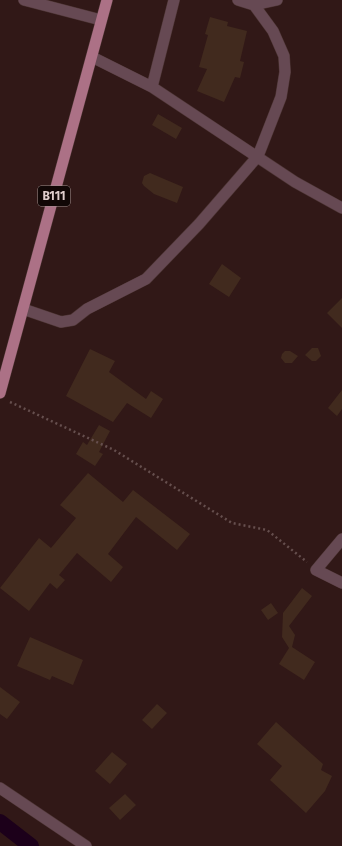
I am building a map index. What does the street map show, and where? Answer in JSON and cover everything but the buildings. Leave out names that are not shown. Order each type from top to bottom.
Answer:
[{"type":"main road","name":"B111","points":[[4,397],[23,309],[107,0]]},
{"type":"street","points":[[24,0],[101,20]]},
{"type":"street","points":[[152,87],[174,0]]},
{"type":"street","points":[[238,0],[254,5],[277,0]]},
{"type":"street","points":[[23,309],[61,322],[73,320],[87,309],[146,279],[199,224],[258,156],[282,96],[285,72],[284,56],[273,31],[254,5]]},
{"type":"street","points":[[92,57],[152,87],[295,182],[342,208]]},
{"type":"street","points":[[342,539],[316,570],[342,583]]},
{"type":"street","points":[[0,788],[86,846]]},
{"type":"path","points":[[4,397],[114,450],[232,523],[268,530],[316,570]]},
{"type":"waterway","points":[[0,822],[31,846]]}]
